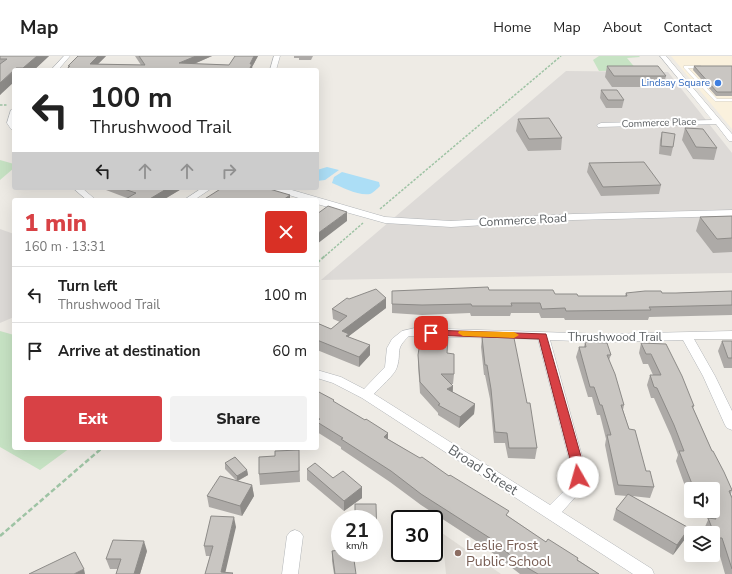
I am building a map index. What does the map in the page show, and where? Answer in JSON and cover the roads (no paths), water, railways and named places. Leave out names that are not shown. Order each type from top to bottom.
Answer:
[{"type":"street","points":[[56,68],[67,56]]},
{"type":"street","points":[[274,68],[277,56]]},
{"type":"street","points":[[663,56],[716,122],[732,139]]},
{"type":"street","name":"Commerce Place","points":[[601,125],[716,122]]},
{"type":"street","points":[[80,190],[90,198]]},
{"type":"street","points":[[191,198],[205,190]]},
{"type":"street","name":"Commerce Road","points":[[282,190],[305,198]]},
{"type":"street","name":"Commerce Road","points":[[319,203],[371,217],[409,222],[451,224],[573,217],[732,213]]},
{"type":"street","name":"Thrushwood Trail","points":[[366,395],[391,368],[393,348],[396,342],[406,333],[415,332],[604,338],[732,335]]},
{"type":"street","points":[[542,336],[578,467],[577,487],[551,514]]},
{"type":"street","points":[[687,337],[709,376],[732,426]]},
{"type":"street","name":"Broad Street","points":[[319,375],[337,380],[366,395],[646,574]]},
{"type":"street","points":[[290,574],[295,536]]},
{"type":"lane","points":[[706,67],[685,67],[716,100],[732,100]]},
{"type":"water","points":[[327,167],[339,170],[325,180],[319,181],[319,169]]},
{"type":"water","points":[[342,172],[379,182],[380,186],[370,194],[360,194],[350,191],[332,183],[334,177]]},
{"type":"place","name":"Lindsay Square","points":[[718,83]]},
{"type":"place","name":"Leslie Frost Public School","points":[[458,553]]}]
